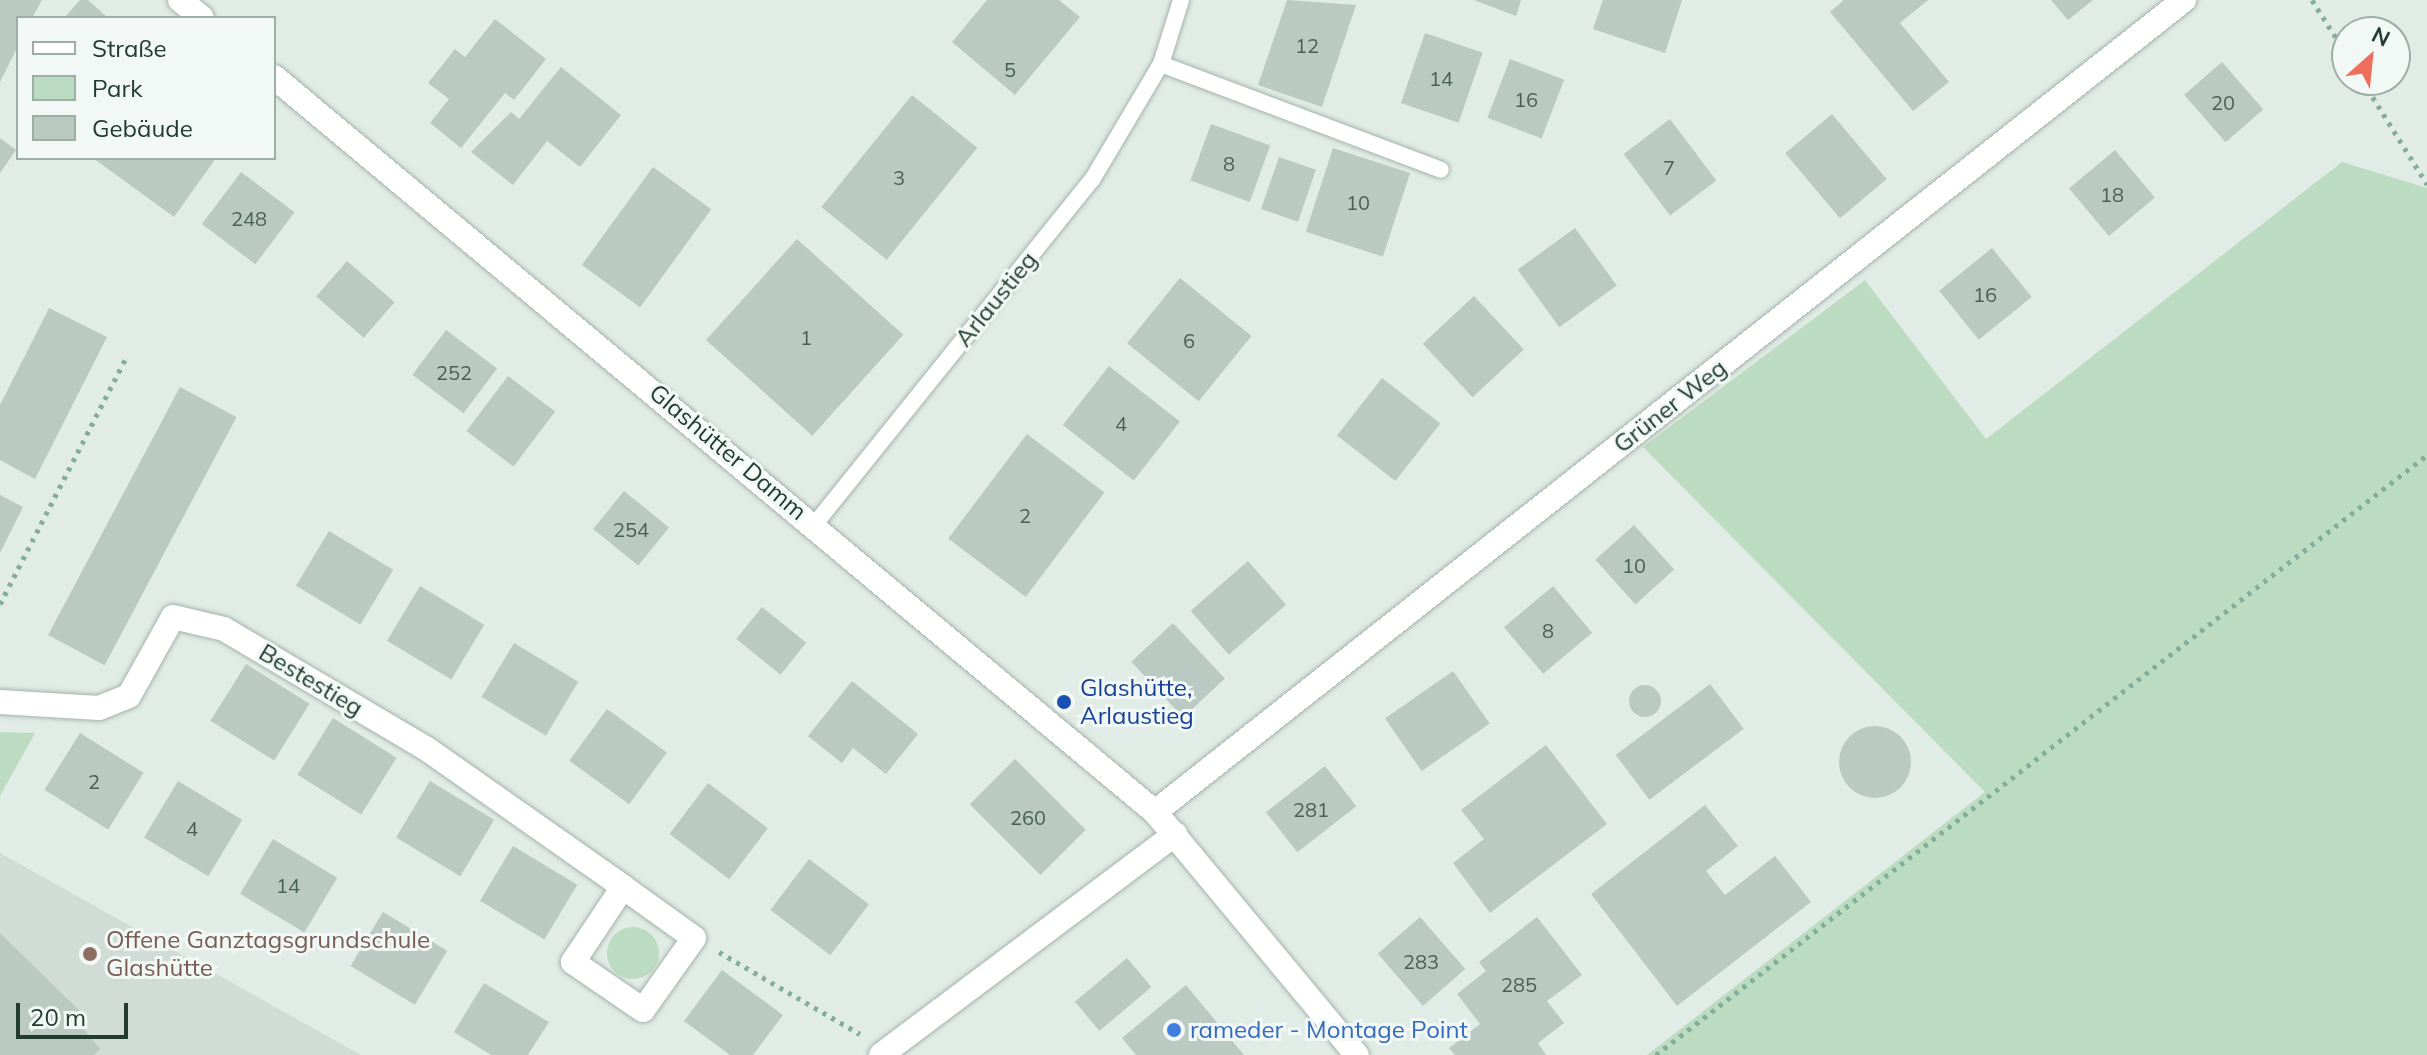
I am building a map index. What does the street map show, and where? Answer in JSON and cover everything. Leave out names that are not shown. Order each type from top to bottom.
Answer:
[{"type":"street","points":[[180,0],[200,16]]},
{"type":"street","name":"Grüner Weg","points":[[1155,812],[2184,0]]},
{"type":"street","name":"Glashütter Damm","points":[[276,79],[815,524],[1155,812],[1357,1055]]},
{"type":"street","name":"Bestestieg","points":[[0,702],[99,708],[129,696],[173,617],[224,629],[427,749],[623,887],[694,938],[643,1010],[573,962],[623,887]]},
{"type":"street","points":[[884,1052],[1175,834]]},
{"type":"lane","name":"Arlaustieg","points":[[815,524],[1092,180],[1161,64],[1181,0]]},
{"type":"lane","points":[[1161,64],[1441,170]]},
{"type":"path","points":[[2312,0],[2331,30]]},
{"type":"path","points":[[2372,96],[2427,184]]},
{"type":"path","points":[[0,604],[126,358]]},
{"type":"path","points":[[1656,1055],[2427,455]]},
{"type":"path","points":[[752,972],[884,1052]]},
{"type":"shaded area","name":"Offene Ganztagsgrundschule Glashütte","points":[[0,853],[361,1055],[0,1055]]},
{"type":"green space","points":[[2342,162],[2427,188],[2427,1055],[1647,1055],[1985,792],[1643,447],[1865,280],[1986,439]]},
{"type":"green space","points":[[0,732],[35,733],[0,796]]},
{"type":"green space","points":[[633,927],[651,935],[659,953],[651,971],[633,979],[615,971],[607,953],[615,935]]},
{"type":"building","points":[[0,0],[42,0],[33,16],[16,16],[16,50],[0,82]]},
{"type":"building","points":[[80,0],[88,0],[106,16],[66,16]]},
{"type":"building","points":[[987,0],[1059,0],[1080,17],[1015,95],[952,42]]},
{"type":"building","points":[[1287,0],[1356,5],[1322,107],[1258,85]]},
{"type":"building","points":[[1474,0],[1521,0],[1516,16]]},
{"type":"building","points":[[1603,0],[1682,0],[1665,53],[1593,29]]},
{"type":"building","points":[[1844,0],[1928,0],[1900,23],[1949,82],[1913,111],[1830,12]]},
{"type":"building","points":[[2051,0],[2093,0],[2068,20]]},
{"type":"building","points":[[495,19],[546,59],[514,100],[505,93],[461,148],[430,123],[449,99],[428,83],[455,49],[465,57]]},
{"type":"building","points":[[1425,33],[1483,53],[1459,123],[1401,103]]},
{"type":"building","points":[[1510,59],[1564,80],[1542,139],[1487,118]]},
{"type":"building","points":[[2222,62],[2263,110],[2226,142],[2184,95]]},
{"type":"building","points":[[561,67],[621,115],[580,167],[547,141],[513,185],[471,152],[511,112],[519,119]]},
{"type":"building","points":[[912,95],[977,148],[887,260],[821,207]]},
{"type":"building","points":[[1832,114],[1887,179],[1840,218],[1785,153]]},
{"type":"building","points":[[1670,119],[1716,180],[1670,215],[1624,154]]},
{"type":"building","points":[[1211,124],[1270,146],[1250,202],[1190,180]]},
{"type":"building","points":[[0,138],[16,150],[0,173]]},
{"type":"building","points":[[1333,148],[1410,173],[1383,257],[1306,232]]},
{"type":"building","points":[[2115,150],[2155,197],[2109,236],[2069,189]]},
{"type":"building","points":[[1279,157],[1316,170],[1298,222],[1261,209]]},
{"type":"building","points":[[96,160],[215,160],[174,217]]},
{"type":"building","points":[[653,167],[711,209],[640,307],[582,265]]},
{"type":"building","points":[[241,172],[295,212],[255,264],[202,224]]},
{"type":"building","points":[[1575,228],[1617,285],[1559,327],[1518,270]]},
{"type":"building","points":[[797,239],[903,335],[812,436],[706,340]]},
{"type":"building","points":[[1992,248],[2032,297],[1979,340],[1939,291]]},
{"type":"building","points":[[347,261],[395,302],[364,338],[316,296]]},
{"type":"building","points":[[1180,278],[1251,336],[1199,401],[1127,343]]},
{"type":"building","points":[[1474,296],[1524,349],[1473,397],[1423,344]]},
{"type":"building","points":[[49,308],[107,337],[35,479],[0,460],[0,405]]},
{"type":"building","points":[[446,330],[497,369],[463,413],[412,375]]},
{"type":"building","points":[[1109,366],[1180,421],[1134,481],[1063,425]]},
{"type":"building","points":[[508,376],[555,412],[514,467],[466,431]]},
{"type":"building","points":[[1382,378],[1440,424],[1395,481],[1337,436]]},
{"type":"building","points":[[180,387],[237,417],[105,665],[48,635]]},
{"type":"building","points":[[1027,434],[1104,492],[1026,597],[948,539]]},
{"type":"building","points":[[624,491],[669,528],[638,566],[593,529]]},
{"type":"building","points":[[0,495],[23,507],[0,553]]},
{"type":"building","points":[[1634,525],[1674,570],[1636,604],[1595,560]]},
{"type":"building","points":[[329,531],[393,570],[360,624],[296,586]]},
{"type":"building","points":[[1248,561],[1286,605],[1229,655],[1191,611]]},
{"type":"building","points":[[420,586],[484,625],[451,679],[387,641]]},
{"type":"building","points":[[1553,586],[1592,633],[1543,674],[1504,627]]},
{"type":"building","points":[[762,607],[806,643],[780,675],[736,639]]},
{"type":"building","points":[[1173,623],[1225,679],[1183,717],[1131,662]]},
{"type":"building","points":[[514,643],[578,682],[546,736],[482,697]]},
{"type":"building","points":[[246,664],[310,704],[274,761],[210,721]]},
{"type":"building","points":[[1453,671],[1490,723],[1422,771],[1385,719]]},
{"type":"building","points":[[852,681],[918,734],[886,774],[853,748],[842,763],[808,736]]},
{"type":"building","points":[[1710,684],[1744,729],[1649,800],[1616,755]]},
{"type":"building","points":[[1645,685],[1656,690],[1661,701],[1656,712],[1645,717],[1634,712],[1629,701],[1634,690]]},
{"type":"building","points":[[607,709],[667,752],[629,804],[569,761]]},
{"type":"building","points":[[333,718],[397,758],[361,815],[297,775]]},
{"type":"building","points":[[1875,726],[1901,736],[1911,762],[1901,788],[1875,798],[1849,788],[1839,762],[1849,736]]},
{"type":"building","points":[[80,733],[144,773],[108,830],[44,790]]},
{"type":"building","points":[[1546,745],[1607,824],[1490,913],[1453,863],[1484,839],[1461,810]]},
{"type":"building","points":[[1015,759],[1086,830],[1040,875],[970,804]]},
{"type":"building","points":[[1325,766],[1356,806],[1297,852],[1266,812]]},
{"type":"building","points":[[178,781],[242,820],[208,876],[144,838]]},
{"type":"building","points":[[430,781],[494,820],[460,876],[396,838]]},
{"type":"building","points":[[708,783],[768,828],[729,879],[669,834]]},
{"type":"building","points":[[1705,805],[1738,846],[1706,871],[1725,895],[1775,856],[1811,902],[1677,1006],[1591,894]]},
{"type":"building","points":[[273,839],[337,878],[304,932],[240,894]]},
{"type":"building","points":[[513,846],[577,885],[544,939],[480,901]]},
{"type":"building","points":[[809,859],[869,904],[830,955],[770,910]]},
{"type":"building","points":[[383,912],[447,951],[415,1005],[351,966]]},
{"type":"building","points":[[1420,917],[1465,969],[1423,1006],[1378,954]]},
{"type":"building","points":[[1537,917],[1582,975],[1547,1001],[1564,1023],[1538,1043],[1546,1055],[1455,1055],[1449,1048],[1480,1024],[1457,994],[1486,971],[1479,962]]},
{"type":"building","points":[[0,933],[88,1019],[81,1026],[100,1049],[94,1055],[0,1055]]},
{"type":"building","points":[[1127,958],[1151,987],[1099,1031],[1075,1002]]},
{"type":"building","points":[[722,970],[783,1015],[753,1055],[730,1055],[684,1021]]},
{"type":"building","points":[[484,983],[549,1022],[528,1055],[491,1055],[454,1032]]},
{"type":"building","points":[[1186,985],[1244,1055],[1136,1055],[1122,1038]]},
{"type":"place","name":"Glashütte, Arlaustieg","points":[[1064,702]]},
{"type":"place","name":"Offene Ganztagsgrundschule Glashütte","points":[[90,954]]},
{"type":"place","name":"rameder - Montage Point","points":[[1174,1030]]}]
